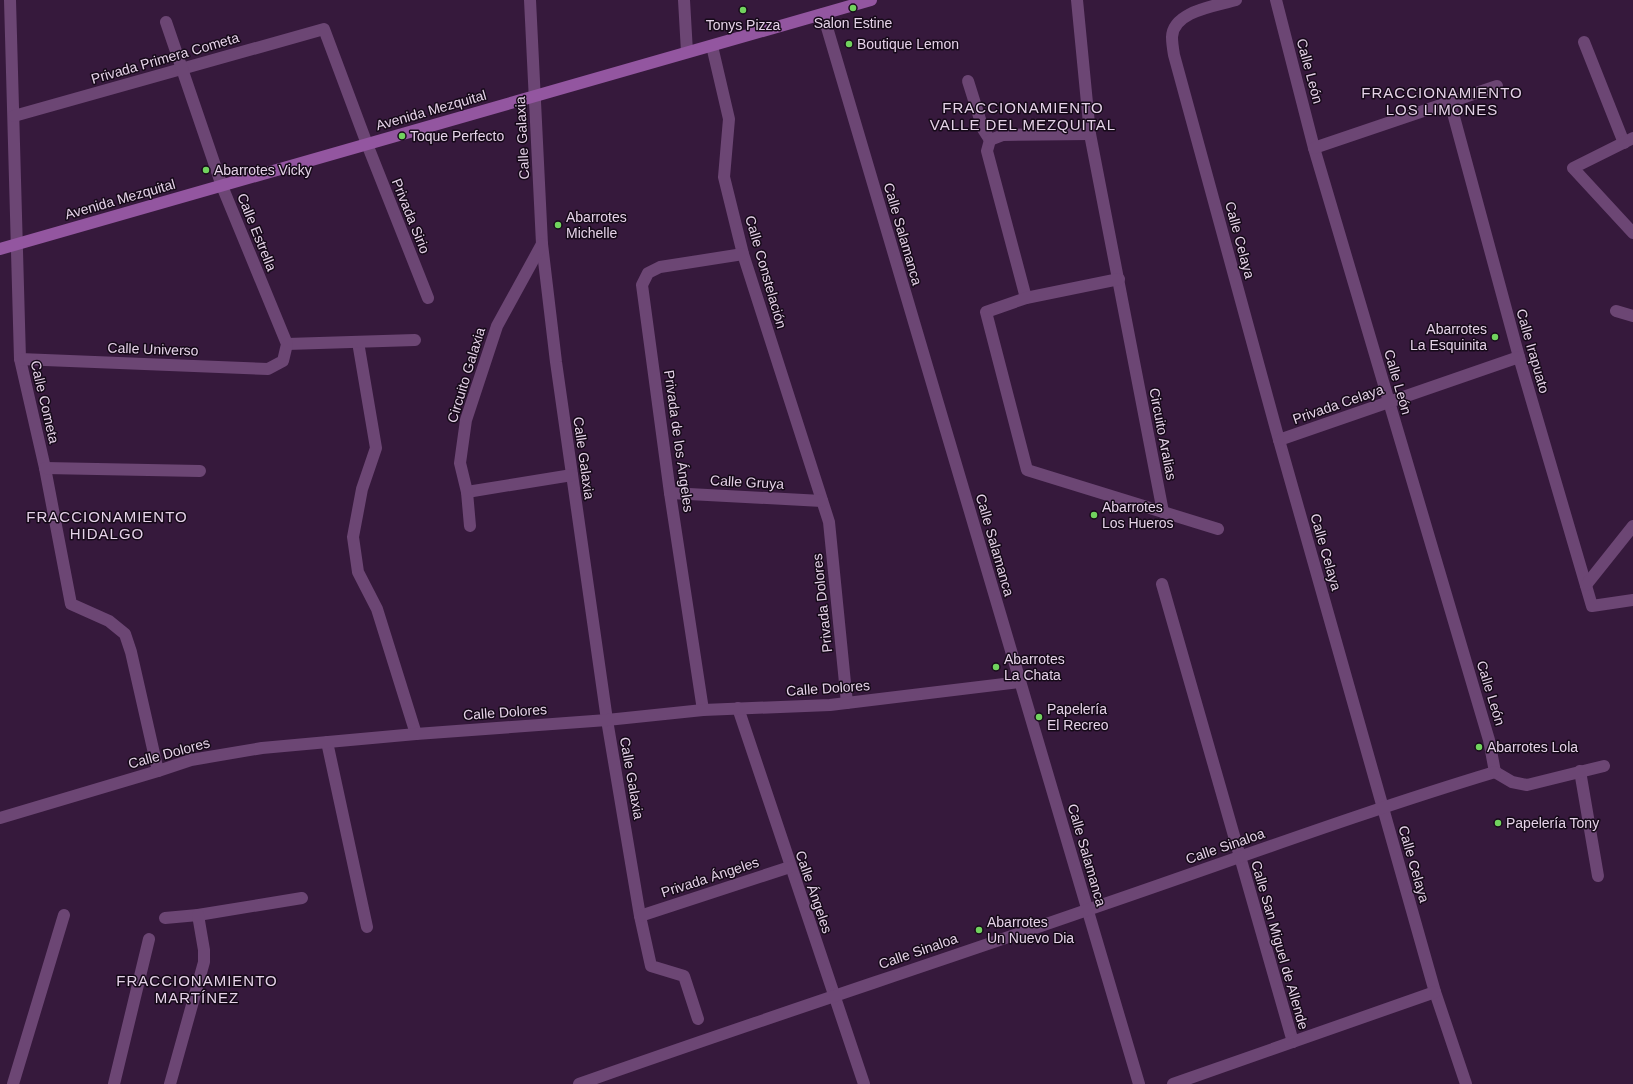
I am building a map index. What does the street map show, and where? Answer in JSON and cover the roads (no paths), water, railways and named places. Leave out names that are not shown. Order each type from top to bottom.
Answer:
[{"type":"street","name":"Calle Cometa","points":[[10,0],[20,358],[45,468],[71,604],[109,621],[125,634],[131,652],[158,771]]},
{"type":"street","name":"Calle Galaxia","points":[[530,0],[542,244],[556,362],[608,720],[640,916],[651,966],[684,976],[698,1019]]},
{"type":"street","points":[[684,0],[687,52]]},
{"type":"street","name":"Avenida Mezquital","points":[[0,249],[871,0]]},
{"type":"street","name":"Circuito Aralias","points":[[1077,0],[1090,134],[1163,512]]},
{"type":"street","name":"Calle Celaya","points":[[1236,0],[1188,14],[1175,25],[1172,36],[1174,55],[1279,440],[1435,992],[1466,1084]]},
{"type":"street","name":"Calle León","points":[[1276,0],[1314,148],[1489,740],[1496,772]]},
{"type":"street","name":"Calle Salamanca","points":[[823,14],[1139,1084]]},
{"type":"street","name":"Calle Estrella","points":[[166,22],[222,186],[287,344]]},
{"type":"street","name":"Privada Primera Cometa","points":[[14,116],[324,29]]},
{"type":"street","name":"Privada Sirio","points":[[324,29],[367,144],[428,298]]},
{"type":"street","points":[[1584,42],[1628,141],[1573,168],[1633,233]]},
{"type":"street","name":"Calle Constelación","points":[[712,46],[729,119],[724,177],[742,254],[822,501]]},
{"type":"street","points":[[968,81],[983,130],[990,140],[988,151],[1026,298]]},
{"type":"street","points":[[1314,148],[1497,86]]},
{"type":"street","name":"Calle Irapuato","points":[[1450,102],[1519,357],[1592,606],[1633,600]]},
{"type":"street","points":[[990,140],[1003,135],[1090,134]]},
{"type":"street","name":"Circuito Galaxia","points":[[470,526],[467,492],[460,463],[466,420],[497,326],[542,244]]},
{"type":"street","name":"Privada de los Ángeles","points":[[703,710],[670,493],[642,285],[648,273],[660,267],[742,254]]},
{"type":"street","points":[[1119,279],[1026,298],[986,312],[1027,470],[1218,529]]},
{"type":"street","points":[[1616,311],[1633,316]]},
{"type":"street","points":[[287,344],[415,340]]},
{"type":"street","points":[[358,342],[376,448],[362,490],[353,537],[358,572],[377,609],[416,734]]},
{"type":"street","name":"Calle Universo","points":[[20,358],[268,369],[283,361],[287,344]]},
{"type":"street","name":"Privada Celaya","points":[[1279,440],[1519,357]]},
{"type":"street","points":[[45,468],[200,471]]},
{"type":"street","points":[[467,492],[572,475]]},
{"type":"street","name":"Calle Gruya","points":[[670,493],[822,501]]},
{"type":"street","name":"Privada Dolores","points":[[822,501],[829,522],[847,703]]},
{"type":"street","points":[[1586,585],[1633,526]]},
{"type":"street","name":"Calle San Miguel de Allende","points":[[1162,584],[1293,1042]]},
{"type":"street","name":"Calle Dolores","points":[[0,818],[191,760],[262,748],[416,734],[608,720],[703,710],[847,703],[1020,682]]},
{"type":"street","name":"Calle Ángeles","points":[[738,708],[790,867],[864,1084]]},
{"type":"street","points":[[327,742],[367,927]]},
{"type":"street","points":[[1496,772],[1512,782],[1527,785],[1604,766]]},
{"type":"street","points":[[1580,771],[1598,876]]},
{"type":"street","name":"Calle Sinaloa","points":[[579,1084],[1383,808],[1496,772]]},
{"type":"street","name":"Privada Ángeles","points":[[640,916],[790,867]]},
{"type":"street","points":[[165,918],[198,915],[302,898]]},
{"type":"street","points":[[13,1084],[64,915]]},
{"type":"street","points":[[170,1084],[204,962],[204,950],[198,915]]},
{"type":"street","points":[[114,1084],[149,939]]},
{"type":"street","points":[[1172,1084],[1198,1080],[1293,1042],[1435,992]]},
{"type":"place","name":"Salon Estine","points":[[853,8]]},
{"type":"place","name":"Tonys Pizza","points":[[743,10]]},
{"type":"place","name":"Boutique Lemon","points":[[849,44]]},
{"type":"place","name":"Toque Perfecto","points":[[402,136]]},
{"type":"place","name":"Abarrotes Vicky","points":[[206,170]]},
{"type":"place","name":"Abarrotes Michelle","points":[[558,225]]},
{"type":"place","name":"Abarrotes La Esquinita","points":[[1495,337]]},
{"type":"place","name":"Abarrotes Los Hueros","points":[[1094,515]]},
{"type":"place","name":"Abarrotes La Chata","points":[[996,667]]},
{"type":"place","name":"Papelería El Recreo","points":[[1039,717]]},
{"type":"place","name":"Abarrotes Lola","points":[[1479,747]]},
{"type":"place","name":"Papelería Tony","points":[[1498,823]]},
{"type":"place","name":"Abarrotes Un Nuevo Dia","points":[[979,930]]},
{"type":"district","name":"FRACCIONAMIENTO LOS LIMONES","points":[[1442,100]]},
{"type":"district","name":"FRACCIONAMIENTO VALLE DEL MEZQUITAL","points":[[1023,116]]},
{"type":"district","name":"FRACCIONAMIENTO HIDALGO","points":[[107,524]]},
{"type":"district","name":"FRACCIONAMIENTO MARTÍNEZ","points":[[197,988]]}]
